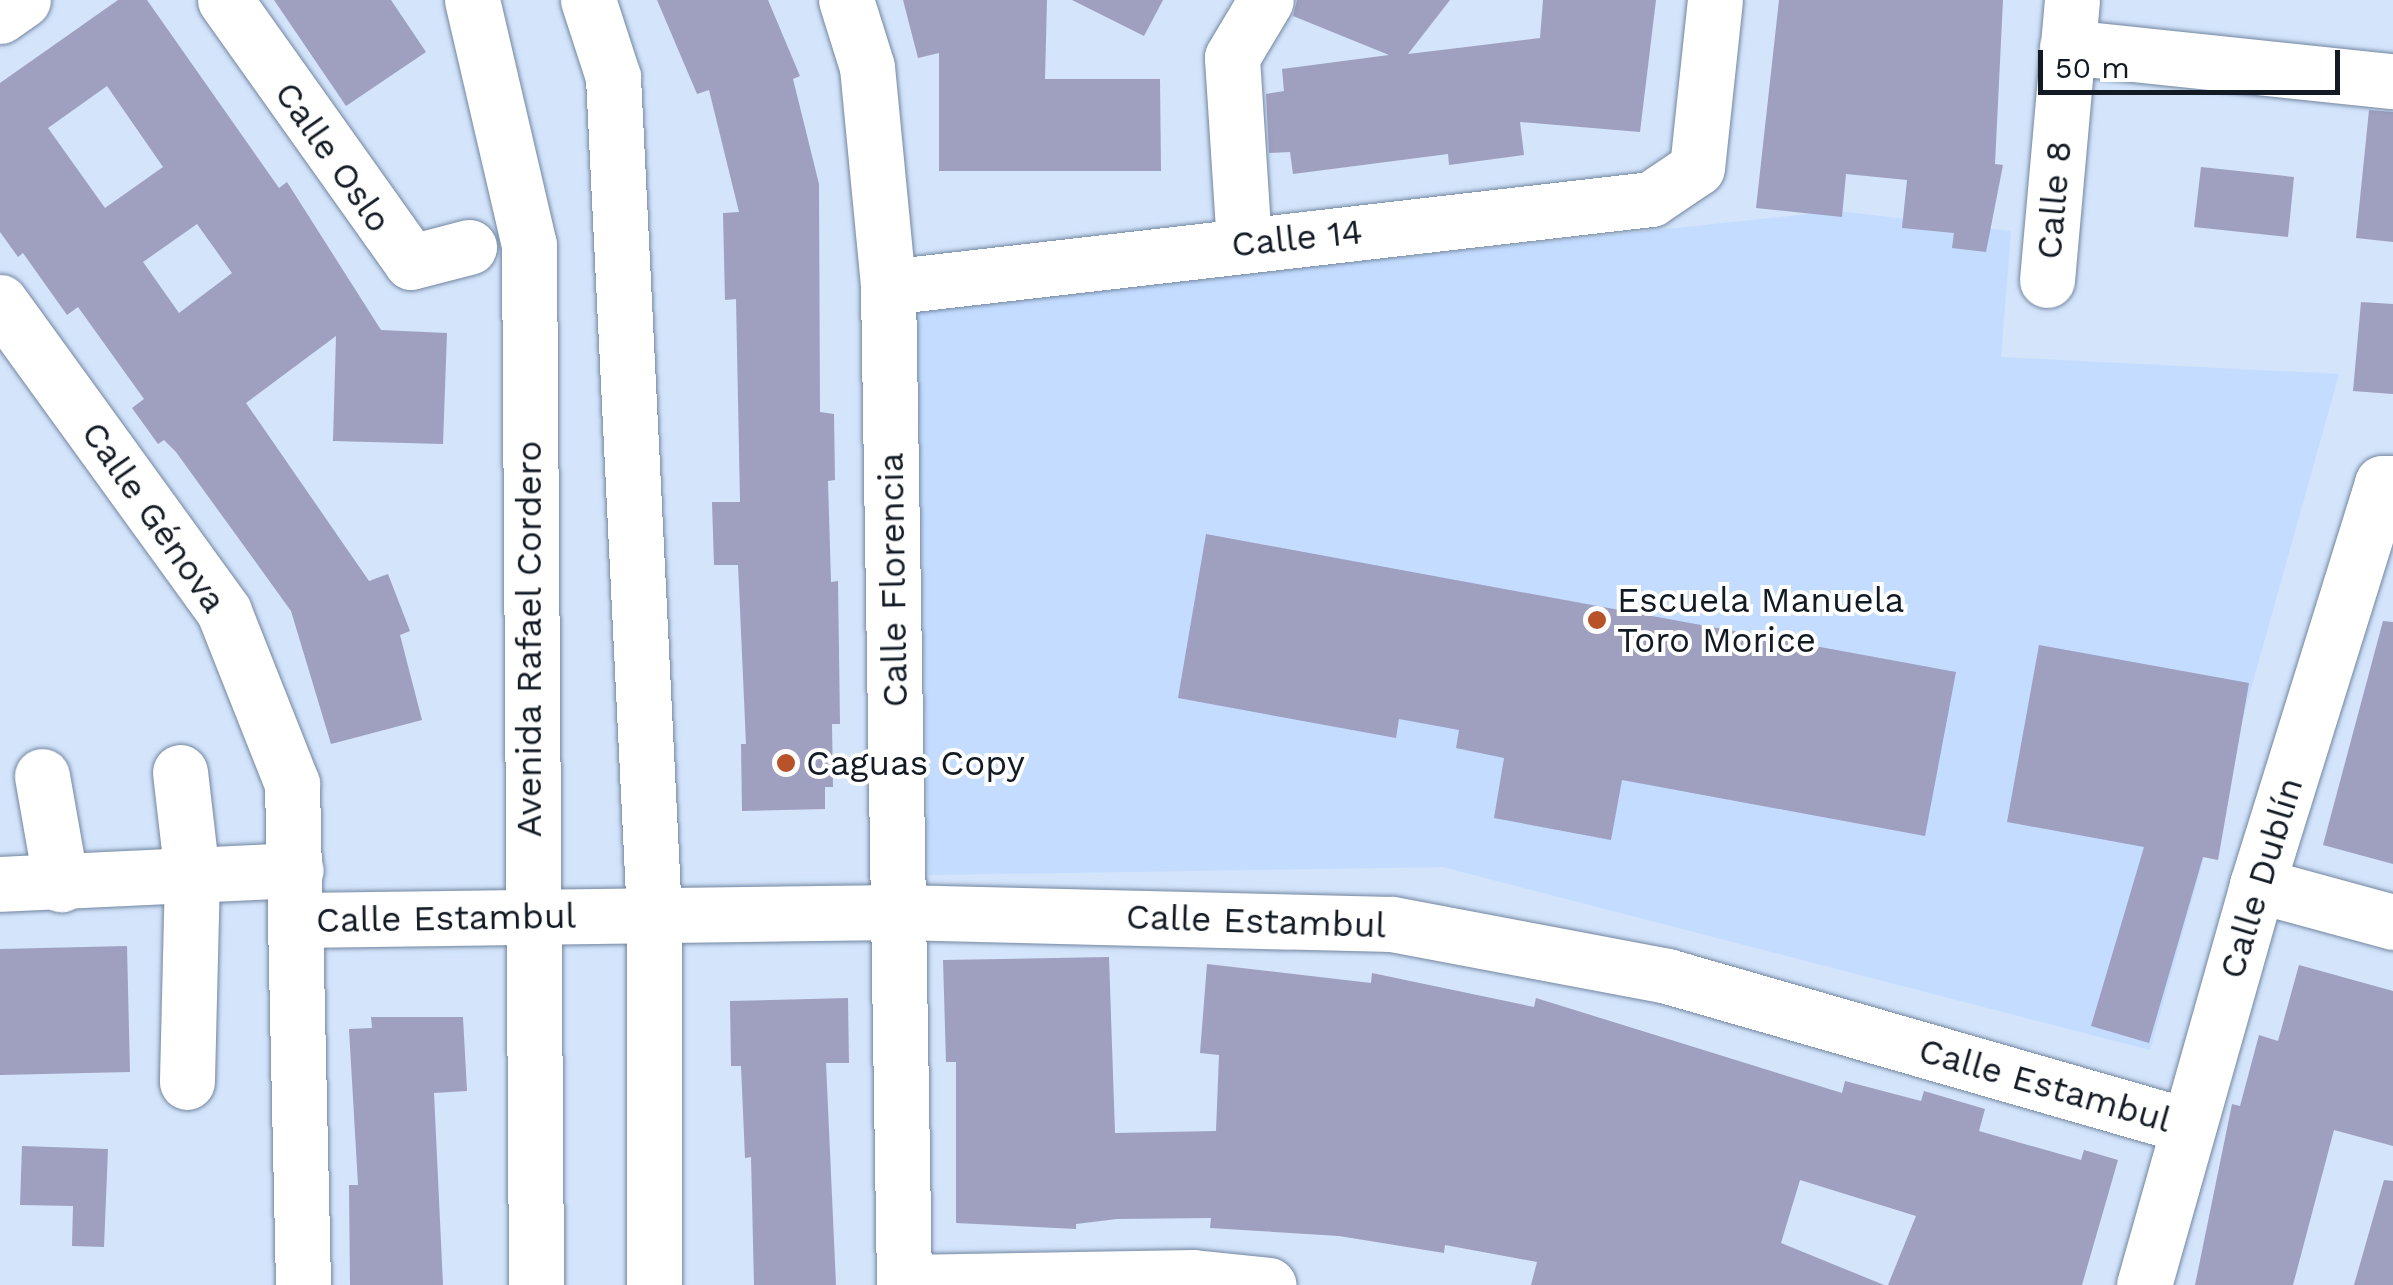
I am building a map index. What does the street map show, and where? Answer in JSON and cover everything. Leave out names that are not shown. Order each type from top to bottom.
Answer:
[{"type":"street","points":[[0,16],[23,0]]},
{"type":"street","name":"Calle Oslo","points":[[224,0],[411,262],[470,248]]},
{"type":"street","name":"Avenida Rafael Cordero","points":[[472,0],[529,244],[530,916],[538,993],[536,1285]]},
{"type":"street","points":[[588,0],[613,78],[654,915],[654,1285]]},
{"type":"street","name":"Calle Florencia","points":[[846,0],[867,66],[888,287],[904,1284]]},
{"type":"street","points":[[1244,244],[1232,57],[1266,0]]},
{"type":"street","name":"Calle 14","points":[[888,287],[1651,198],[1697,168],[1715,0]]},
{"type":"street","points":[[2070,24],[2393,81]]},
{"type":"street","name":"Calle 8","points":[[2048,280],[2070,24]]},
{"type":"street","name":"Calle Génova","points":[[0,302],[224,612],[292,784],[303,1285]]},
{"type":"street","name":"Calle Dublín","points":[[2144,1285],[2258,885],[2382,483],[2393,484]]},
{"type":"street","points":[[180,772],[192,874],[187,1082]]},
{"type":"street","points":[[42,776],[60,884]]},
{"type":"street","name":"Calle Estambul","points":[[0,884],[60,884],[192,874],[297,895],[530,916],[898,912],[1392,924],[1667,976],[2188,1126]]},
{"type":"street","points":[[2258,885],[2393,922]]},
{"type":"street","points":[[904,1284],[1192,1277],[1270,1285]]},
{"type":"shaded area","name":"Escuela Manuela Toro Morice","points":[[1837,211],[2011,231],[2001,357],[2339,374],[2150,1050],[1443,867],[929,875],[917,308]]},
{"type":"building","points":[[118,0],[147,0],[279,188],[287,182],[381,330],[447,333],[443,444],[333,441],[336,336],[246,403],[369,581],[388,574],[410,631],[400,635],[422,720],[331,744],[291,611],[176,452],[164,440],[158,444],[132,408],[144,399],[78,307],[67,315],[23,253],[18,257],[0,232],[0,83]],"holes":[[[107,86],[163,167],[105,208],[48,128]],[[197,224],[232,273],[179,313],[143,262]]]},
{"type":"building","points":[[274,0],[391,0],[426,52],[346,106]]},
{"type":"building","points":[[657,0],[768,0],[800,76],[793,79],[819,184],[820,412],[834,414],[835,480],[828,481],[831,582],[838,581],[840,724],[832,724],[833,787],[825,787],[825,809],[742,811],[741,744],[746,744],[738,565],[714,565],[712,502],[740,502],[736,299],[725,300],[723,213],[739,212],[709,90],[697,94]]},
{"type":"building","points":[[903,0],[1047,0],[1045,79],[1160,79],[1161,171],[939,171],[939,53],[918,58]]},
{"type":"building","points":[[1072,0],[1163,0],[1144,36]]},
{"type":"building","points":[[1297,0],[1450,0],[1408,54],[1540,38],[1543,0],[1656,0],[1640,132],[1520,122],[1524,155],[1449,165],[1448,154],[1293,174],[1290,152],[1269,153],[1266,94],[1284,91],[1282,69],[1389,55],[1293,16]]},
{"type":"building","points":[[1779,0],[2003,0],[1995,164],[2003,165],[1986,252],[1952,248],[1954,233],[1902,228],[1907,180],[1846,174],[1842,217],[1756,208]]},
{"type":"building","points":[[2369,110],[2393,112],[2393,242],[2356,238]]},
{"type":"building","points":[[2201,167],[2294,177],[2288,237],[2194,227]]},
{"type":"building","points":[[2361,302],[2393,304],[2393,394],[2353,391]]},
{"type":"building","points":[[1206,534],[1956,672],[1925,836],[1622,780],[1611,840],[1494,818],[1504,758],[1456,748],[1459,730],[1399,719],[1396,738],[1178,698]]},
{"type":"building","points":[[2383,621],[2393,622],[2393,864],[2323,845]]},
{"type":"building","points":[[2039,645],[2249,683],[2218,860],[2203,857],[2149,1043],[2091,1026],[2144,847],[2007,822]]},
{"type":"building","points":[[127,946],[130,1072],[0,1075],[0,949]]},
{"type":"building","points":[[1109,957],[1115,1133],[1216,1131],[1219,1055],[1200,1053],[1207,964],[1371,983],[1372,973],[1534,1007],[1536,998],[1842,1093],[1845,1081],[1921,1101],[1924,1091],[1985,1109],[1979,1131],[2081,1160],[2084,1150],[2118,1160],[2082,1285],[1888,1285],[1916,1216],[1800,1180],[1781,1243],[1884,1285],[1531,1285],[1537,1262],[1445,1245],[1444,1253],[1339,1236],[1210,1228],[1211,1218],[1117,1219],[1076,1224],[1076,1229],[956,1223],[956,1062],[946,1062],[943,960]]},
{"type":"building","points":[[2299,965],[2393,991],[2393,1146],[2334,1130],[2293,1285],[2195,1285],[2232,1104],[2240,1106],[2259,1035],[2278,1041]]},
{"type":"building","points":[[848,998],[849,1063],[826,1063],[836,1285],[754,1285],[751,1157],[745,1158],[741,1066],[731,1066],[730,1001]]},
{"type":"building","points":[[371,1017],[463,1017],[467,1091],[434,1093],[443,1285],[350,1285],[349,1185],[358,1185],[349,1029],[372,1028]]},
{"type":"building","points":[[22,1146],[108,1149],[104,1247],[72,1246],[73,1206],[20,1205]]},
{"type":"building","points":[[2384,1180],[2393,1181],[2393,1285],[2354,1285]]},
{"type":"place","name":"Escuela Manuela Toro Morice","points":[[1597,620]]},
{"type":"place","name":"Caguas Copy","points":[[786,763]]}]
